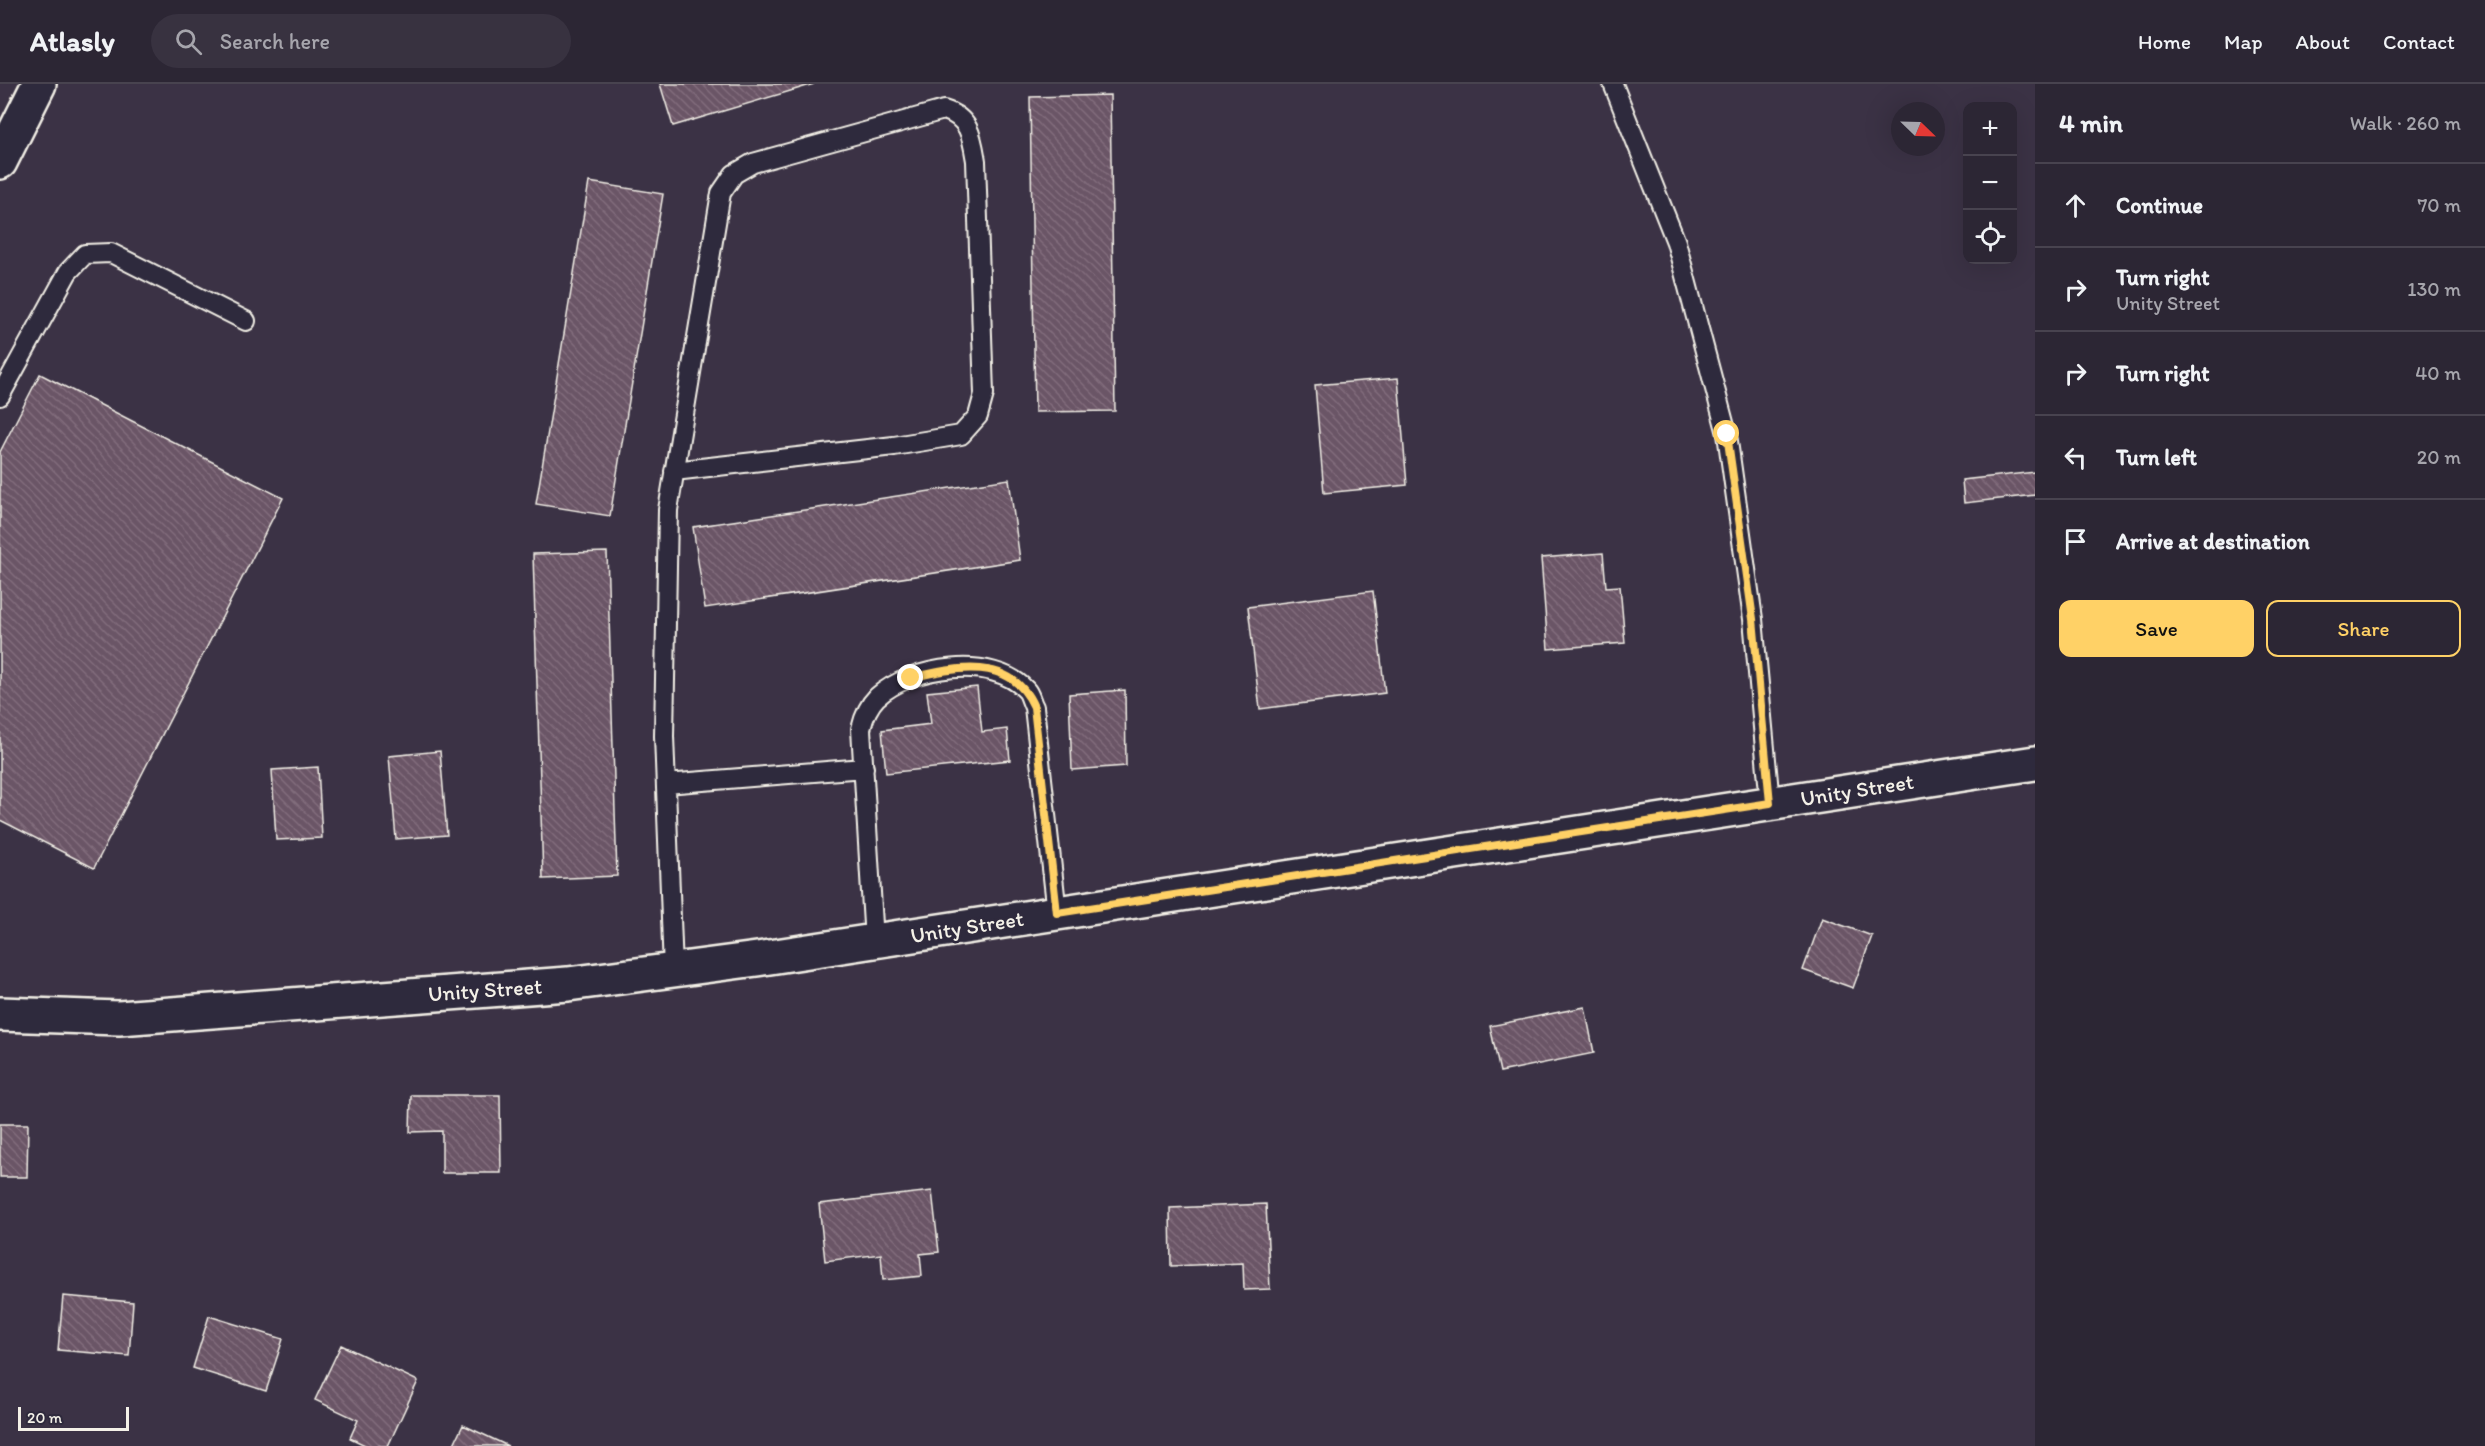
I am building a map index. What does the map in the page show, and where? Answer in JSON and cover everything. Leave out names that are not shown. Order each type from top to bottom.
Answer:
[{"type":"street","points":[[0,162],[39,84]]},
{"type":"street","name":"Unity Street","points":[[0,1014],[119,1018],[568,984],[874,941],[2035,763]]},
{"type":"lane","points":[[1613,84],[1676,242],[1727,434],[1753,619],[1770,803]]},
{"type":"lane","points":[[673,970],[666,784],[668,510],[674,471],[721,193],[734,174],[753,163],[944,110],[957,114],[971,134],[975,161],[984,394],[978,416],[961,435],[894,446],[674,471]]},
{"type":"lane","points":[[0,396],[68,272],[85,254],[111,253],[246,321]]},
{"type":"lane","points":[[874,941],[861,729],[866,711],[888,688],[911,678],[963,667],[994,670],[1027,691],[1034,707],[1057,913]]},
{"type":"lane","points":[[666,784],[864,768]]},
{"type":"building","points":[[660,84],[814,84],[673,126]]},
{"type":"building","points":[[1110,95],[1115,411],[1035,412],[1030,97]]},
{"type":"building","points":[[589,182],[663,194],[610,516],[536,504]]},
{"type":"building","points":[[40,374],[283,498],[94,868],[0,820],[0,452]]},
{"type":"building","points":[[1398,378],[1407,485],[1324,493],[1315,385]]},
{"type":"building","points":[[2035,472],[2035,495],[1964,503],[1962,480]]},
{"type":"building","points":[[1009,479],[1020,560],[705,608],[693,527]]},
{"type":"building","points":[[607,552],[617,876],[543,879],[533,554]]},
{"type":"building","points":[[1603,553],[1606,587],[1620,586],[1625,643],[1548,649],[1541,558]]},
{"type":"building","points":[[1373,591],[1385,693],[1260,709],[1248,607]]},
{"type":"building","points":[[977,687],[982,732],[1007,729],[1010,760],[886,773],[882,730],[931,724],[927,692]]},
{"type":"building","points":[[1125,690],[1126,766],[1072,770],[1069,694]]},
{"type":"building","points":[[440,751],[447,835],[396,839],[389,756]]},
{"type":"building","points":[[318,767],[322,838],[276,840],[272,770]]},
{"type":"building","points":[[1822,918],[1872,936],[1853,988],[1803,970]]},
{"type":"building","points":[[1585,1007],[1594,1053],[1500,1072],[1490,1026]]},
{"type":"building","points":[[411,1095],[500,1095],[501,1173],[442,1173],[442,1131],[410,1132]]},
{"type":"building","points":[[0,1124],[28,1124],[27,1177],[0,1177]]},
{"type":"building","points":[[932,1191],[939,1252],[920,1254],[922,1276],[883,1280],[881,1254],[825,1261],[819,1204]]},
{"type":"building","points":[[1266,1204],[1270,1289],[1244,1290],[1243,1263],[1171,1266],[1170,1208]]},
{"type":"building","points":[[63,1296],[133,1302],[129,1356],[58,1350]]},
{"type":"building","points":[[209,1316],[283,1339],[266,1391],[193,1368]]},
{"type":"building","points":[[341,1345],[418,1381],[388,1446],[367,1446],[350,1438],[358,1420],[315,1400]]},
{"type":"building","points":[[463,1425],[508,1446],[453,1446]]},
{"type":"route","points":[[911,678],[963,667],[994,670],[1027,691],[1034,707],[1057,913],[1770,803],[1753,619],[1727,434]]}]
